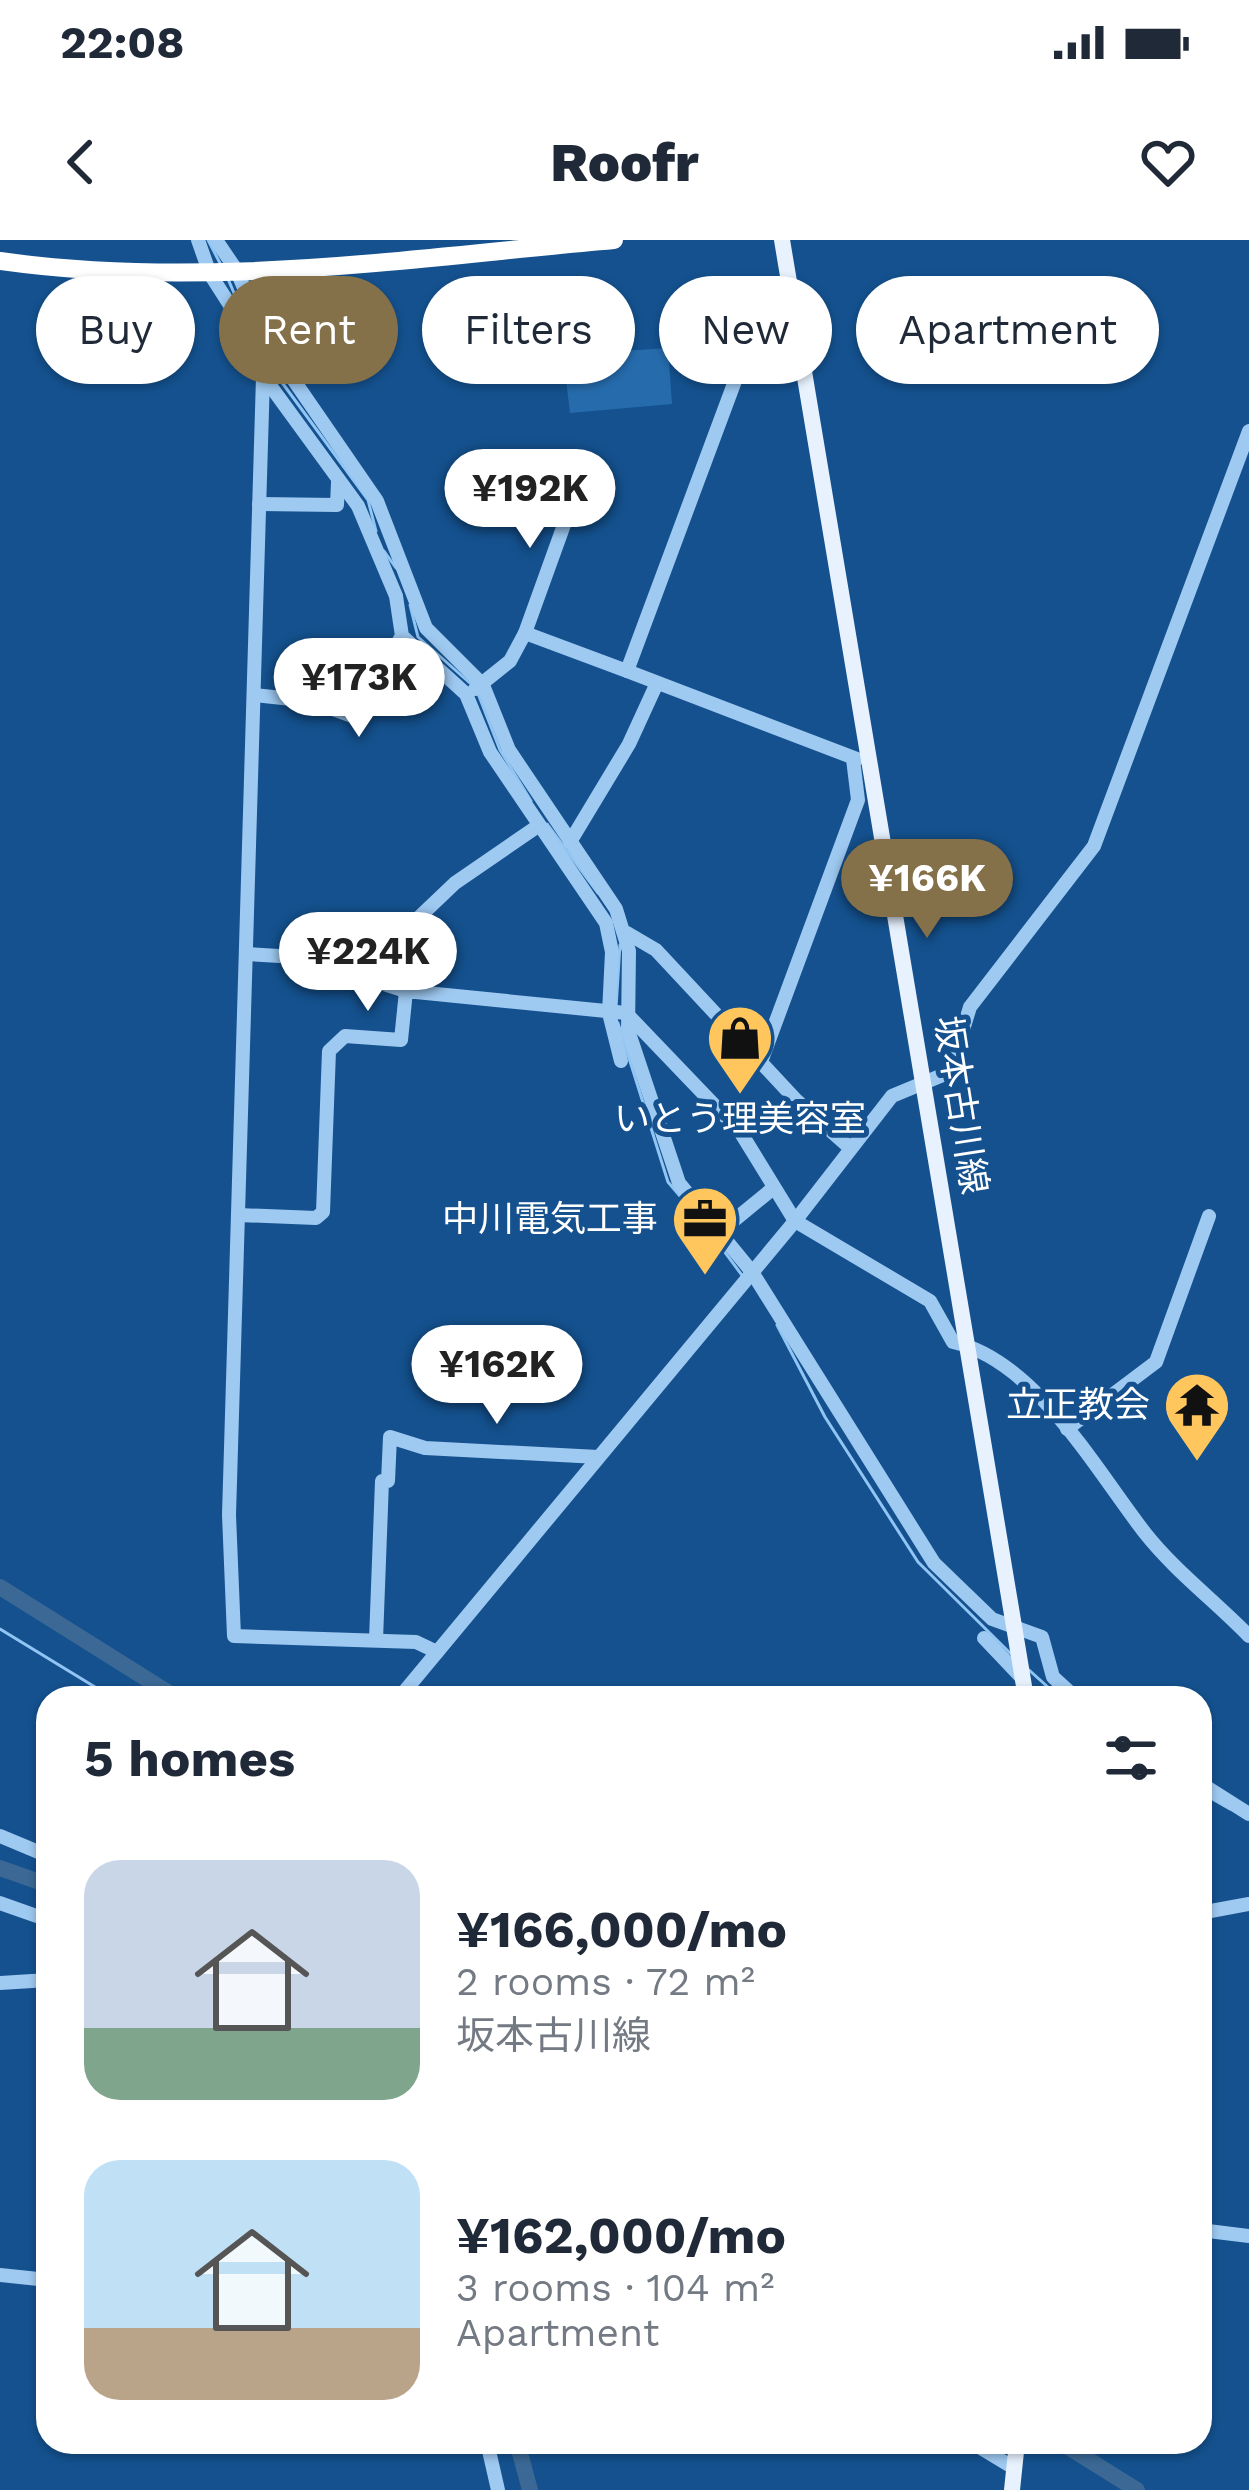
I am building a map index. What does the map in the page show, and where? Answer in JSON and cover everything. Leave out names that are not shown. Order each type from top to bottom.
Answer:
[{"type":"highway","points":[[0,261],[88,274],[222,273],[614,240]]},
{"type":"main road","name":"坂本古川線","points":[[782,240],[789,276]]},
{"type":"main road","name":"坂本古川線","points":[[806,384],[861,759],[923,1083],[1024,1685]]},
{"type":"main road","points":[[1012,2490],[1016,2456]]},
{"type":"street","points":[[198,240],[377,501],[426,628],[474,689],[607,922],[621,1061]]},
{"type":"street","points":[[216,240],[223,276]]},
{"type":"street","points":[[263,384],[229,1516],[234,1636],[416,1642],[436,1652]]},
{"type":"street","points":[[254,695],[310,701],[352,716],[404,626],[358,506],[268,384]]},
{"type":"street","points":[[627,671],[734,384]]},
{"type":"street","points":[[409,1686],[795,1221],[892,1096],[950,1072],[970,1007],[1094,846],[1249,431]]},
{"type":"street","points":[[259,504],[337,506],[338,482]]},
{"type":"street","points":[[474,689],[510,661],[525,633],[578,486]]},
{"type":"street","points":[[525,633],[861,759],[859,800],[762,1059]]},
{"type":"street","points":[[402,636],[474,689],[490,752],[538,826],[563,844],[627,933],[656,950],[849,1147]]},
{"type":"street","points":[[563,844],[629,744],[657,682]]},
{"type":"street","points":[[246,954],[313,958],[344,980],[370,964],[454,883],[538,826]]},
{"type":"street","points":[[627,933],[617,1013],[679,1183],[721,1231],[934,1563],[992,1619],[1042,1637],[1053,1677],[1063,1686]]},
{"type":"street","points":[[370,964],[387,985],[406,991],[617,1013],[726,1115],[795,1221],[930,1301],[946,1336],[998,1359],[1067,1429],[1146,1534],[1249,1636]]},
{"type":"street","points":[[238,1215],[316,1218],[323,1212],[329,1052],[345,1036],[401,1040],[406,991]]},
{"type":"street","points":[[721,1231],[771,1190]]},
{"type":"street","points":[[1067,1429],[1156,1362],[1210,1216]]},
{"type":"street","points":[[376,1640],[382,1481],[388,1481],[389,1437],[425,1448],[598,1456]]},
{"type":"street","points":[[984,1638],[1024,1685]]},
{"type":"street","points":[[1212,1791],[1249,1814]]},
{"type":"street","points":[[0,1836],[36,1851]]},
{"type":"street","points":[[0,1903],[36,1916]]},
{"type":"street","points":[[1212,1911],[1249,1904]]},
{"type":"street","points":[[0,1983],[36,1981]]},
{"type":"street","points":[[1212,2231],[1249,2236]]},
{"type":"street","points":[[0,2275],[36,2279]]},
{"type":"street","points":[[490,2454],[498,2490]]},
{"type":"shaded area","points":[[659,349],[659,384],[671,384],[672,404],[570,413],[566,384],[635,384],[635,350]]},
{"type":"waterway","points":[[208,240],[221,265]]},
{"type":"waterway","points":[[283,384],[368,500],[376,531]]},
{"type":"waterway","points":[[384,551],[396,568]]},
{"type":"waterway","points":[[410,605],[418,637],[471,684]]},
{"type":"waterway","points":[[477,691],[500,750],[531,801]]},
{"type":"waterway","points":[[547,824],[598,893]]},
{"type":"waterway","points":[[616,1008],[620,945]]},
{"type":"waterway","points":[[618,1023],[668,1182],[697,1216]]},
{"type":"waterway","points":[[707,1228],[744,1278]]},
{"type":"waterway","points":[[777,1325],[825,1417],[918,1562],[1013,1656]]},
{"type":"waterway","points":[[0,1587],[158,1686]]},
{"type":"waterway","points":[[0,1629],[93,1686]]},
{"type":"waterway","points":[[1029,1670],[1047,1686]]},
{"type":"waterway","points":[[1212,1799],[1230,1809]]},
{"type":"waterway","points":[[0,1868],[36,1881]]},
{"type":"waterway","points":[[520,2454],[530,2490]]},
{"type":"waterway","points":[[1079,2454],[1137,2490]]},
{"type":"place","name":"いとう理美容室","points":[[740,1097]]},
{"type":"place","name":"中川電気工事","points":[[705,1278]]},
{"type":"place","name":"立正教会","points":[[1197,1464]]}]
